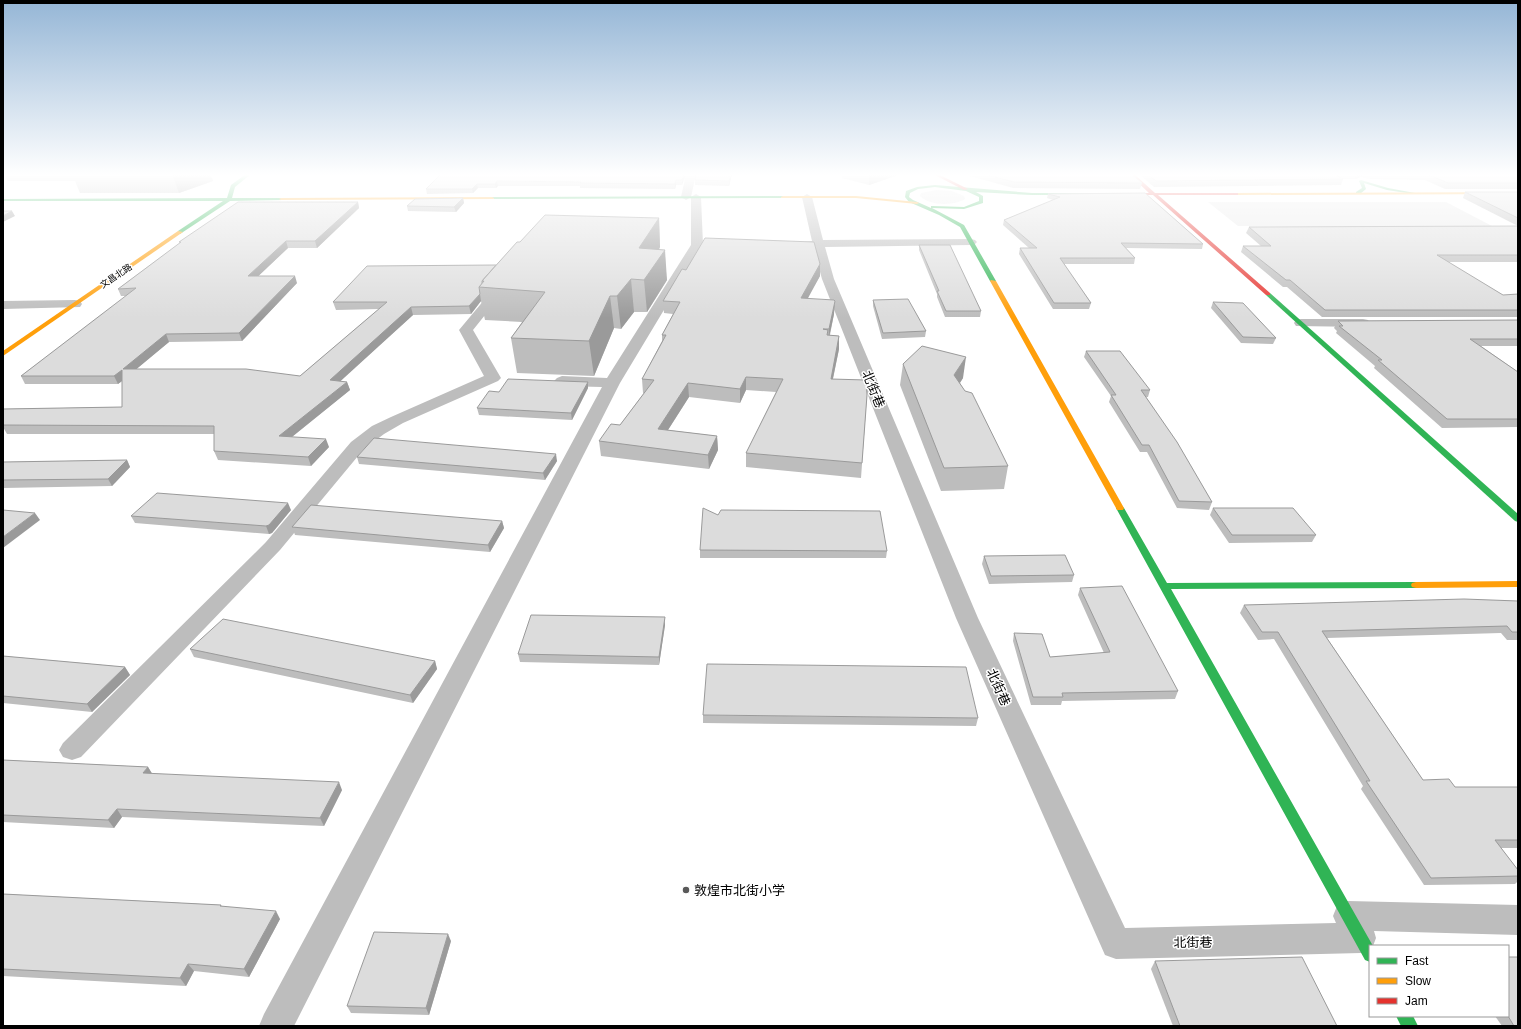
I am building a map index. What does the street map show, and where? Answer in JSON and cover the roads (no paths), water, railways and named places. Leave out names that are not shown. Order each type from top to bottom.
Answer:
[{"type":"main road","name":"文昌北路","points":[[3,354],[195,222]]},
{"type":"main road","points":[[955,222],[962,226],[1360,937]]},
{"type":"main road","points":[[962,226],[963,222]]},
{"type":"main road","points":[[1186,222],[1301,323],[1518,519]]},
{"type":"main road","points":[[1164,586],[1518,584]]},
{"type":"main road","points":[[1405,1017],[1410,1026]]},
{"type":"street","points":[[276,1026],[612,383],[701,245],[696,222]]},
{"type":"street","name":"北街巷","points":[[813,222],[828,279],[967,618],[1116,944],[1360,937]]},
{"type":"street","points":[[795,244],[971,242]]},
{"type":"street","points":[[72,750],[273,546],[357,446],[378,430],[397,420],[501,379],[466,330],[509,277]]},
{"type":"street","points":[[3,305],[75,304]]},
{"type":"street","points":[[1301,323],[1378,323]]},
{"type":"street","points":[[548,380],[612,383]]},
{"type":"street","points":[[1360,937],[1518,920]]},
{"type":"place","name":"敦煌市北街小学","points":[[686,890]]}]
